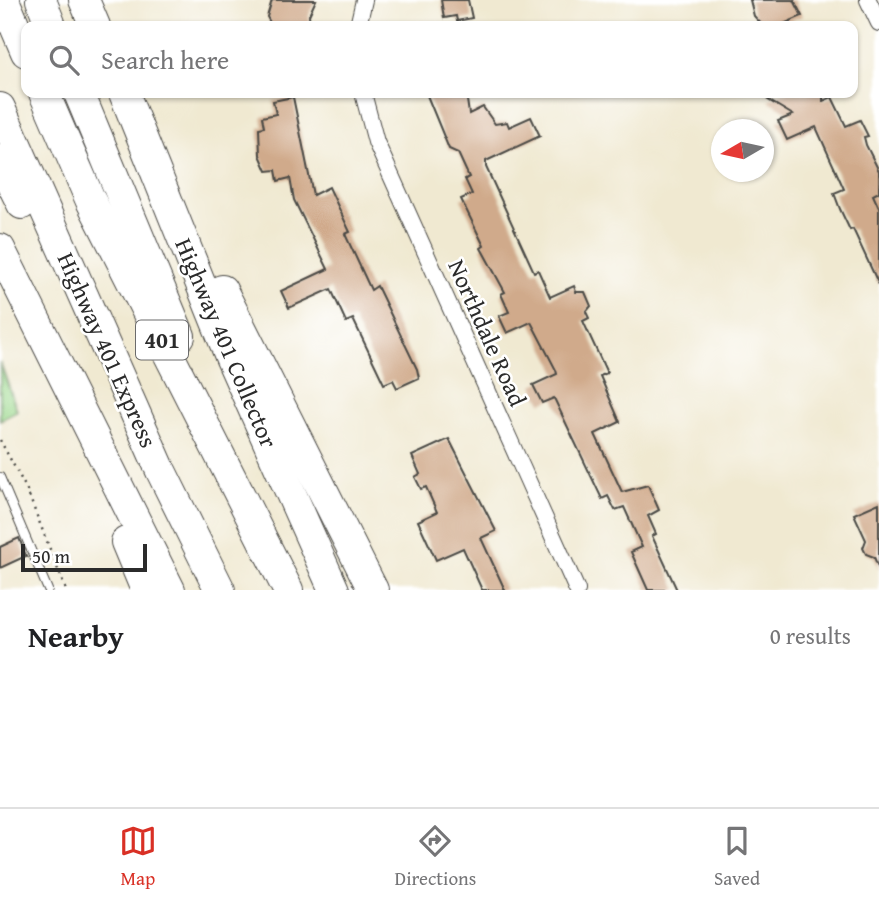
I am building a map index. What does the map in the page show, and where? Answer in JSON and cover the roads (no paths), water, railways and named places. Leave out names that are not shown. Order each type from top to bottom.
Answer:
[{"type":"highway","points":[[4,0],[21,40]]},
{"type":"highway","points":[[41,0],[49,21]]},
{"type":"highway","points":[[84,0],[93,21]]},
{"type":"highway","name":"Highway 401 Express","points":[[46,98],[90,199],[287,587]]},
{"type":"highway","points":[[81,98],[287,587]]},
{"type":"highway","name":"Highway 401 Collector","points":[[126,98],[231,359],[334,590]]},
{"type":"highway","name":"Highway 401 Express","points":[[0,108],[160,471],[220,590]]},
{"type":"highway","points":[[136,121],[373,590]]},
{"type":"highway","points":[[0,160],[160,471]]},
{"type":"highway","points":[[4,257],[146,590]]},
{"type":"highway","points":[[4,257],[170,590]]},
{"type":"street","points":[[359,21],[364,0]]},
{"type":"street","points":[[868,0],[879,23]]},
{"type":"street","name":"Northdale Road","points":[[364,98],[376,142],[577,590]]},
{"type":"lane","points":[[0,477],[48,590]]}]
